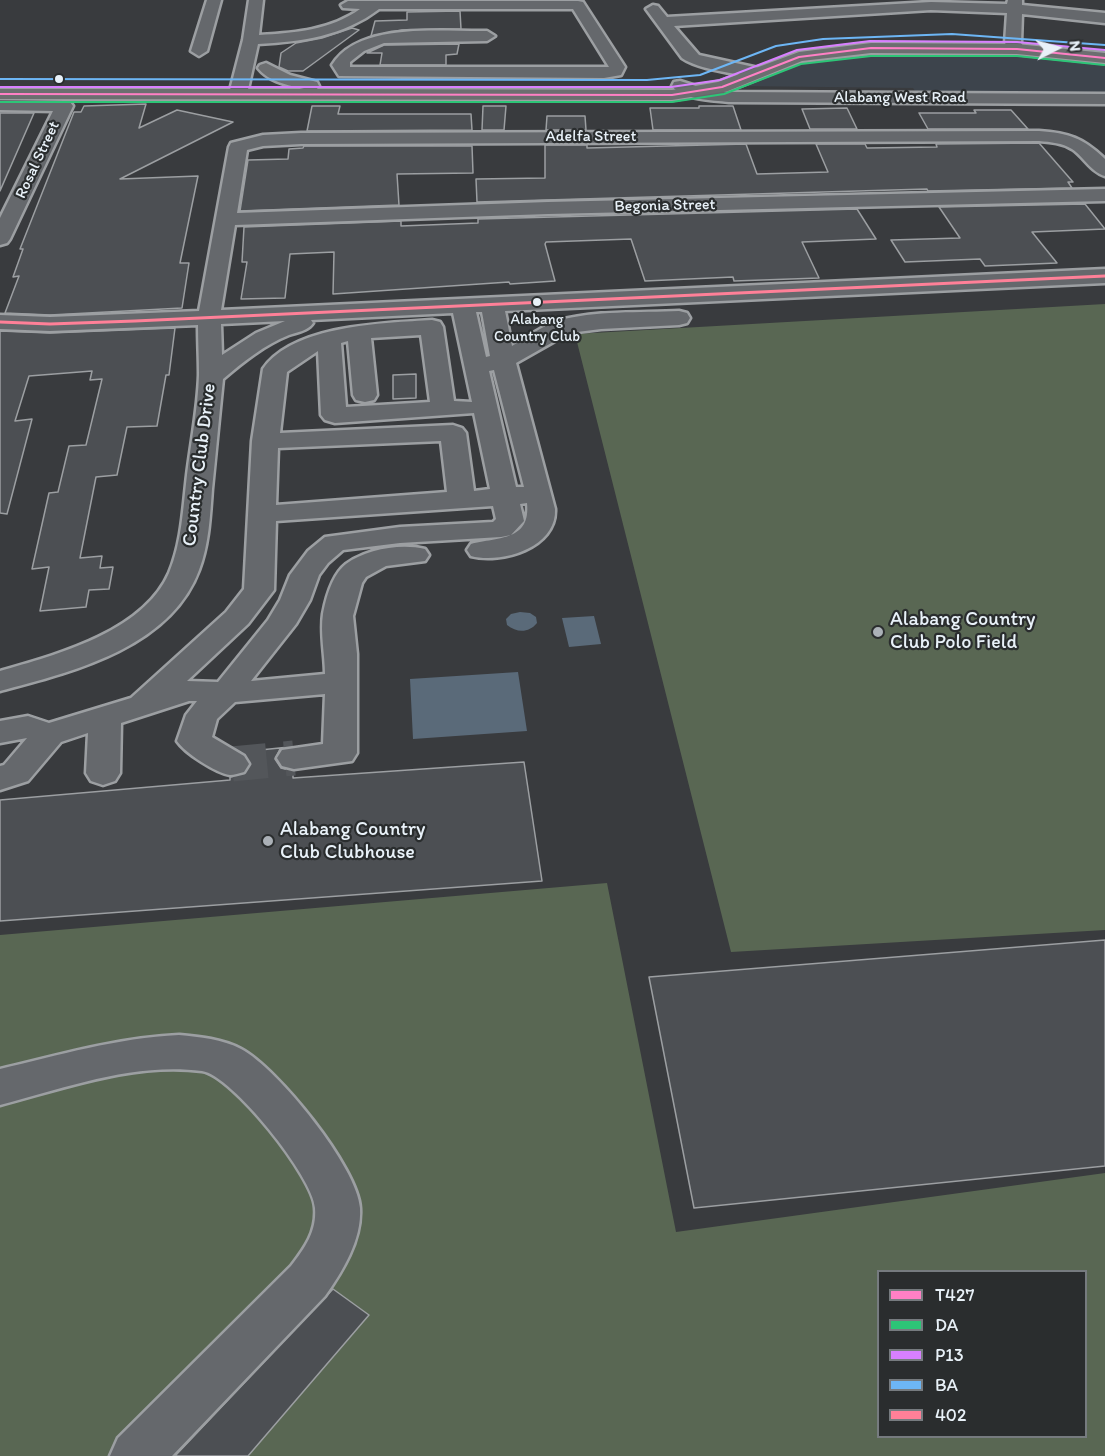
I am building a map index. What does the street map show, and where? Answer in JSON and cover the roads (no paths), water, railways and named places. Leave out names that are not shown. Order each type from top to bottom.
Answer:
[{"type":"main road","points":[[0,86],[241,84],[262,90],[649,91],[688,89],[705,81],[799,57],[871,48],[1015,46],[1105,53]]},
{"type":"main road","points":[[1015,46],[1105,58]]},
{"type":"main road","points":[[266,68],[284,79],[316,86]]},
{"type":"main road","points":[[262,90],[316,86],[716,92],[749,71]]},
{"type":"main road","points":[[0,94],[241,84]]},
{"type":"street","points":[[199,51],[214,0]]},
{"type":"street","points":[[241,84],[256,0]]},
{"type":"street","points":[[668,1],[651,5],[694,60],[708,65],[728,66],[749,71]]},
{"type":"street","points":[[251,35],[337,16],[347,2],[578,5],[617,67],[615,71],[604,73],[345,72],[340,65],[345,56],[373,41],[384,38],[487,36]]},
{"type":"street","points":[[272,30],[306,34],[338,25],[366,13],[376,2]]},
{"type":"street","points":[[483,5],[487,36],[503,73]]},
{"type":"street","points":[[663,22],[907,6],[1016,5],[1105,18]]},
{"type":"street","points":[[1015,46],[1016,5]]},
{"type":"street","points":[[262,90],[272,30]]},
{"type":"street","name":"Alabang West Road","points":[[688,89],[716,92],[920,98],[1105,99]]},
{"type":"street","name":"Rosal Street","points":[[0,105],[64,106],[0,239]]},
{"type":"street","name":"Adelfa Street","points":[[209,317],[238,147],[256,141],[532,137],[1040,135],[1066,137],[1082,148],[1105,170]]},
{"type":"street","name":"Begonia Street","points":[[225,219],[548,208],[1105,195]]},
{"type":"street","points":[[211,377],[241,351],[268,333],[295,324],[358,321],[463,305],[1105,276]]},
{"type":"street","points":[[789,312],[1105,296]]},
{"type":"street","points":[[294,758],[340,753],[338,616],[347,583],[355,571],[380,558],[499,549],[513,545],[528,538],[542,516],[539,494],[503,360],[492,304]]},
{"type":"street","points":[[232,764],[194,741],[202,715],[226,693],[281,624],[295,600],[305,575],[318,557],[335,543],[400,535],[501,529],[510,521],[463,305]]},
{"type":"street","points":[[0,322],[50,324],[209,317],[358,321],[432,327],[443,409]]},
{"type":"street","name":"Country Club Drive","points":[[0,681],[86,652],[138,627],[162,607],[178,585],[187,566],[193,543],[211,377],[209,317]]},
{"type":"street","points":[[475,368],[503,360],[562,327],[602,322],[695,317]]},
{"type":"street","points":[[142,705],[237,618],[260,590],[267,430],[275,369],[293,354],[319,341],[329,339],[358,321]]},
{"type":"street","points":[[358,321],[365,395]]},
{"type":"street","points":[[329,339],[334,415]]},
{"type":"street","points":[[267,430],[334,415],[516,405]]},
{"type":"street","points":[[267,430],[453,433],[462,500]]},
{"type":"street","points":[[264,514],[539,494]]},
{"type":"street","points":[[321,510],[335,543]]},
{"type":"street","points":[[0,778],[16,773],[49,735],[187,691],[226,693],[340,683]]},
{"type":"street","points":[[103,772],[105,716]]},
{"type":"street","points":[[0,732],[28,727],[49,735]]},
{"type":"street","points":[[0,1087],[152,1053],[203,1054],[229,1063],[260,1091],[288,1121],[331,1183],[338,1205],[335,1229],[326,1257],[308,1281],[136,1456]]},
{"type":"water","points":[[530,613],[536,617],[537,623],[523,631],[507,625],[506,619],[511,614]]},
{"type":"water","points":[[594,616],[601,644],[569,647],[562,618]]},
{"type":"water","points":[[518,672],[527,731],[413,739],[410,679]]},
{"type":"tunnel","points":[[232,764],[294,758]]},
{"type":"place","name":"Alabang Country Club","points":[[537,302]]},
{"type":"place","name":"Alabang Country Club Polo Field","points":[[878,632]]},
{"type":"place","name":"Alabang Country Club Clubhouse","points":[[268,841]]}]
